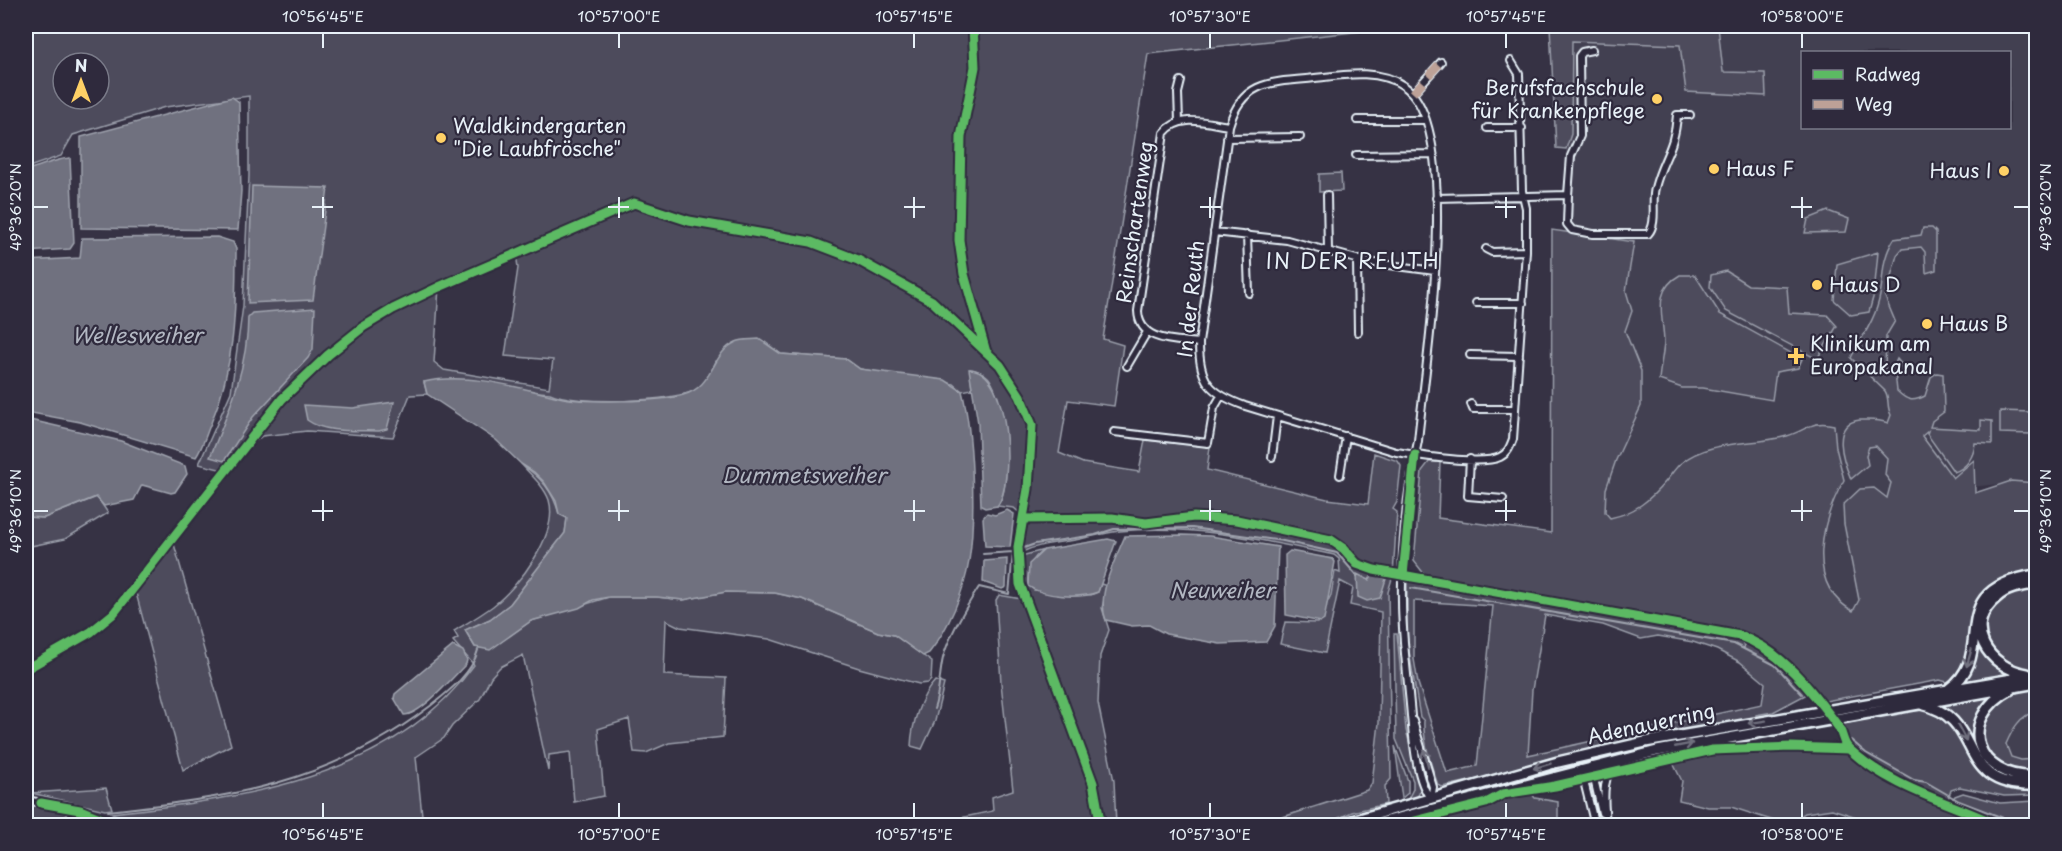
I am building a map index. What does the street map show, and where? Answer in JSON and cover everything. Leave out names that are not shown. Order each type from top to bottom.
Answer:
[{"type":"main road","points":[[1947,690],[1958,680],[1970,659],[1973,628],[1981,602],[2001,584],[2037,575]]},
{"type":"main road","points":[[2036,678],[2012,671],[1996,662],[1984,647],[1981,628],[1986,609],[1997,596],[2007,590],[2037,584]]},
{"type":"main road","points":[[2036,678],[1997,698],[1986,708],[1978,728],[1978,738],[1980,749],[1994,766],[2013,776],[2037,776]]},
{"type":"main road","points":[[1980,688],[2036,678]]},
{"type":"main road","points":[[1980,688],[2018,686]]},
{"type":"main road","name":"Adenauerring","points":[[1841,713],[1947,690],[1980,688]]},
{"type":"main road","name":"Adenauerring","points":[[1368,825],[1583,756],[1699,731],[1916,703],[1980,688]]},
{"type":"main road","points":[[1916,703],[1939,709],[1955,721],[1977,762],[1989,775],[2009,784],[2037,785]]},
{"type":"main road","name":"Adenauerring","points":[[1335,825],[1818,716]]},
{"type":"main road","points":[[1583,756],[1586,767]]},
{"type":"street","points":[[1592,50],[1582,52],[1579,56],[1580,136],[1571,156],[1568,195],[1567,224],[1572,230],[1593,234],[1648,234],[1652,226],[1655,186],[1676,137],[1677,115],[1689,115]]},
{"type":"street","points":[[1114,432],[1208,443],[1214,408],[1221,396],[1277,416],[1396,452],[1491,460],[1508,451],[1513,439],[1527,214],[1523,196],[1519,74],[1511,61]]},
{"type":"street","points":[[1433,804],[1424,789],[1413,742],[1402,599],[1435,271],[1436,198],[1433,154],[1426,120],[1413,93],[1441,62]]},
{"type":"street","name":"In der Reuth","points":[[1221,396],[1212,390],[1201,371],[1199,343],[1227,138],[1233,113],[1244,96],[1262,85],[1274,82],[1372,74],[1391,79],[1413,93]]},
{"type":"street","points":[[1181,81],[1177,101],[1179,121],[1229,126]]},
{"type":"street","points":[[1357,120],[1426,120]]},
{"type":"street","name":"Reinschartenweg","points":[[1147,332],[1139,322],[1138,310],[1161,140],[1168,127],[1179,121]]},
{"type":"street","points":[[1487,128],[1522,128]]},
{"type":"street","points":[[1227,138],[1300,137]]},
{"type":"street","points":[[1356,155],[1433,154]]},
{"type":"street","points":[[1327,195],[1328,251]]},
{"type":"street","points":[[1436,198],[1568,195]]},
{"type":"street","points":[[1214,232],[1300,243],[1357,260],[1435,271]]},
{"type":"street","points":[[1247,236],[1249,293]]},
{"type":"street","points":[[1486,249],[1492,252],[1526,251]]},
{"type":"street","points":[[1357,260],[1358,332]]},
{"type":"street","points":[[1476,303],[1523,303]]},
{"type":"street","points":[[1127,366],[1147,332],[1158,337],[1199,343]]},
{"type":"street","points":[[1470,355],[1519,356]]},
{"type":"street","points":[[1471,404],[1473,409],[1515,409]]},
{"type":"street","points":[[1272,457],[1277,416]]},
{"type":"street","points":[[1340,475],[1346,436]]},
{"type":"street","points":[[1470,459],[1468,496],[1503,499]]},
{"type":"street","points":[[1605,825],[1604,784],[1608,773],[1621,759]]},
{"type":"street","points":[[1586,767],[1605,825]]},
{"type":"street","points":[[1586,767],[1595,825]]},
{"type":"street","points":[[26,800],[100,816],[119,825]]},
{"type":"street","points":[[1802,825],[1812,820],[1826,818],[1856,825]]},
{"type":"shaded area","points":[[26,26],[1410,26],[1148,54],[1103,339],[1123,345],[1114,406],[1068,400],[1059,453],[1083,463],[1139,472],[1145,440],[1210,447],[1207,470],[1327,499],[1368,504],[1374,453],[1398,461],[1401,466],[1397,502],[1393,509],[1397,512],[1393,575],[1388,592],[1391,779],[1385,786],[1386,804],[1352,812],[1324,825],[1258,825],[1367,790],[1372,783],[1379,723],[1381,612],[1350,605],[1353,588],[1340,581],[1325,653],[1280,644],[1285,622],[1317,623],[1331,595],[1335,571],[1340,573],[1339,559],[1334,555],[1254,539],[1201,532],[1147,529],[1120,531],[1042,545],[1022,552],[1025,522],[1042,522],[1043,519],[1026,516],[1033,469],[1033,427],[1020,389],[1007,370],[988,352],[987,356],[1004,373],[1016,391],[1024,410],[1028,429],[1029,470],[1022,515],[1014,508],[997,506],[1005,481],[1005,445],[996,394],[992,383],[985,375],[970,369],[972,389],[962,391],[954,384],[860,369],[846,359],[781,354],[765,342],[716,361],[707,379],[699,388],[670,397],[602,401],[562,397],[550,393],[424,382],[427,394],[410,395],[393,437],[307,431],[262,436],[223,470],[199,464],[231,392],[243,306],[249,176],[249,96],[165,107],[73,135],[61,156],[26,168]],"holes":[[[516,252],[518,268],[505,356],[553,360],[549,388],[444,370],[434,362],[439,287]]]},
{"type":"shaded area","points":[[1550,26],[1718,26],[1723,72],[1765,73],[1766,96],[1686,92],[1680,45],[1572,41],[1571,134],[1566,149],[1556,148]]},
{"type":"shaded area","name":"Klinikum am Europakanal","points":[[1718,26],[2036,26],[2036,480],[1934,491],[1924,620],[1552,595],[1556,230],[1565,231],[1566,149],[1571,134],[1572,41],[1680,45],[1687,92],[1765,73],[1723,73]]},
{"type":"shaded area","points":[[1341,173],[1342,191],[1319,192],[1319,174]]},
{"type":"shaded area","points":[[1828,211],[1849,219],[1846,232],[1805,233],[1808,219]]},
{"type":"shaded area","points":[[1923,228],[1932,228],[1936,232],[1936,270],[1926,273],[1925,252],[1921,247],[1902,249],[1897,255],[1885,297],[1895,321],[1886,336],[1885,371],[1891,372],[1897,359],[1902,365],[1895,372],[1897,391],[1907,399],[1914,400],[1925,396],[1931,377],[1937,373],[1943,374],[1944,412],[1932,421],[1930,427],[1981,430],[1981,420],[1992,421],[1992,444],[1975,443],[1969,461],[1963,468],[1954,472],[1927,434],[1928,431],[1922,436],[1953,478],[1974,460],[1975,493],[2011,481],[2036,483],[2036,711],[2018,723],[2006,744],[2011,757],[2021,760],[2036,759],[2036,772],[2015,770],[1999,763],[1988,752],[1982,739],[1982,725],[1988,712],[1999,701],[2017,693],[2014,675],[1958,685],[1940,680],[1820,702],[1773,651],[1739,634],[1425,575],[1414,561],[1422,471],[1429,462],[1440,462],[1438,518],[1551,533],[1552,230],[1634,242],[1626,291],[1632,311],[1625,331],[1641,371],[1641,406],[1616,460],[1606,489],[1605,512],[1610,518],[1627,513],[1641,505],[1654,494],[1681,463],[1705,450],[1787,436],[1820,423],[1834,425],[1836,448],[1844,480],[1829,513],[1824,532],[1823,568],[1828,585],[1838,600],[1853,611],[1859,600],[1844,524],[1843,505],[1860,489],[1874,488],[1887,498],[1891,483],[1885,475],[1887,458],[1876,446],[1869,447],[1866,455],[1868,465],[1851,479],[1842,453],[1842,435],[1851,423],[1871,420],[1888,423],[1891,415],[1885,391],[1851,358],[1875,314],[1889,248],[1894,239],[1921,235]]},
{"type":"shaded area","points":[[1878,252],[1874,294],[1869,312],[1851,315],[1834,300],[1837,264]]},
{"type":"shaded area","points":[[1726,271],[1748,285],[1787,287],[1789,313],[1827,315],[1837,326],[1817,359],[1726,311],[1710,287],[1711,275]]},
{"type":"shaded area","points":[[1680,275],[1695,275],[1720,314],[1802,359],[1798,368],[1776,372],[1772,400],[1703,388],[1682,388],[1659,380],[1664,343],[1662,297],[1671,281]]},
{"type":"shaded area","points":[[2000,411],[2031,412],[2031,434],[2000,433]]},
{"type":"shaded area","points":[[521,464],[545,485],[559,514],[567,518],[565,533],[510,604],[490,619],[465,630],[475,647],[490,649],[531,621],[609,597],[657,597],[683,600],[725,592],[775,593],[802,599],[878,632],[894,635],[932,662],[931,680],[928,683],[919,684],[859,668],[769,639],[680,627],[666,620],[664,675],[726,678],[723,737],[669,743],[646,753],[634,752],[629,719],[598,729],[604,796],[574,802],[570,752],[549,755],[548,771],[523,655],[500,667],[491,677],[480,699],[452,726],[444,738],[416,757],[423,825],[134,826],[112,813],[211,800],[262,790],[311,776],[357,758],[401,734],[440,704],[474,665],[453,641],[458,638],[454,631],[479,616],[503,597],[525,573],[543,543],[551,513],[549,500],[541,485]]},
{"type":"shaded area","points":[[97,497],[108,513],[65,539],[26,547],[26,517],[44,518]]},
{"type":"shaded area","points":[[174,544],[231,745],[183,770],[136,593]]},
{"type":"shaded area","points":[[1044,550],[1033,561],[1029,570],[1028,585],[1034,590],[1091,595],[1098,592],[1101,584],[1107,586],[1102,608],[1109,630],[1100,656],[1098,703],[1114,781],[1116,825],[922,826],[993,811],[992,797],[1013,790],[1001,683],[996,600],[999,595],[1021,599],[1051,671],[1028,600],[1021,556]]},
{"type":"shaded area","points":[[1407,579],[1752,643],[1770,655],[1807,694],[1773,712],[1756,715],[1756,718],[1547,759],[1501,774],[1442,787],[1438,785],[1428,753],[1424,721],[1420,717],[1407,639]],"holes":[[[1414,601],[1493,606],[1477,766],[1447,773],[1418,683],[1414,659]],[[1545,615],[1603,625],[1641,639],[1658,636],[1693,642],[1717,650],[1740,662],[1765,683],[1762,704],[1528,755],[1532,690]]]},
{"type":"shaded area","points":[[1394,634],[1397,634],[1406,730],[1421,786],[1418,796],[1407,801],[1413,789],[1413,781],[1396,739]]},
{"type":"shaded area","points":[[935,681],[944,684],[935,721],[922,749],[911,746],[918,711]]},
{"type":"shaded area","points":[[1999,692],[1982,710],[1977,725],[1976,742],[1982,764],[1959,722],[1935,704]]},
{"type":"shaded area","points":[[1930,710],[1939,714],[1954,727],[1979,770],[2036,787],[2036,795],[2004,796],[1960,787],[1951,790],[1948,799],[1886,772],[1859,751],[1849,739],[1842,724],[1910,711]]},
{"type":"shaded area","points":[[2036,711],[2036,759],[2021,760],[2011,757],[2006,744],[2012,729],[2025,714]]},
{"type":"shaded area","points":[[1395,746],[1408,781],[1408,793],[1402,798]]},
{"type":"shaded area","points":[[1733,750],[1850,753],[1900,788],[1994,825],[1881,825],[1832,809],[1805,813],[1787,825],[1731,807],[1708,807],[1679,800],[1682,781],[1672,761]]},
{"type":"shaded area","points":[[106,788],[112,809],[105,810],[31,793]]},
{"type":"shaded area","points":[[1531,793],[1535,798],[1558,802],[1558,821],[1549,820],[1548,826],[1402,825]]},
{"type":"shaded area","points":[[1963,793],[2000,803],[2036,801],[2036,825],[2014,825],[1952,800]]},
{"type":"shaded area","points":[[26,805],[68,812],[64,818],[26,823]]},
{"type":"shaded area","points":[[88,818],[110,825],[50,826],[49,823]]},
{"type":"water","points":[[232,97],[239,102],[241,191],[238,230],[81,228],[81,137]]},
{"type":"water","points":[[70,158],[74,243],[70,249],[26,252],[26,170]]},
{"type":"water","points":[[252,186],[328,188],[313,300],[248,303]]},
{"type":"water","name":"Wellesweiher","points":[[217,237],[233,242],[236,249],[233,337],[219,402],[203,445],[196,457],[80,422],[26,412],[26,261],[80,258],[82,238]]},
{"type":"water","points":[[315,308],[313,349],[308,358],[253,417],[224,461],[210,457],[241,371],[248,317],[252,313]]},
{"type":"water","name":"Dummetsweiher","points":[[759,339],[781,354],[846,359],[860,369],[945,380],[962,391],[969,429],[972,475],[969,561],[955,609],[929,653],[923,656],[894,635],[878,632],[802,599],[775,593],[726,592],[683,600],[657,597],[609,597],[593,600],[579,608],[531,621],[490,650],[475,647],[465,630],[490,619],[510,604],[565,533],[567,518],[559,514],[556,501],[544,482],[534,472],[521,464],[496,440],[427,394],[424,382],[441,379],[475,380],[585,400],[640,400],[672,397],[693,391],[701,385],[728,347],[739,341]]},
{"type":"water","points":[[969,369],[983,374],[994,388],[1006,430],[1006,477],[1002,495],[997,506],[985,508],[981,506],[978,423]]},
{"type":"water","points":[[394,402],[387,429],[379,431],[323,427],[307,420],[304,405],[353,408]]},
{"type":"water","points":[[26,419],[121,441],[185,466],[187,474],[175,492],[171,493],[142,485],[134,500],[104,506],[96,497],[44,518],[26,517]]},
{"type":"water","points":[[1007,510],[1014,514],[1010,547],[985,546],[983,518],[987,513],[995,515]]},
{"type":"water","name":"Neuweiher","points":[[1125,536],[1210,536],[1278,547],[1275,626],[1266,642],[1220,644],[1166,634],[1149,625],[1132,626],[1106,620],[1103,600],[1105,589]]},
{"type":"water","points":[[1108,539],[1116,541],[1098,592],[1082,596],[1062,596],[1043,593],[1028,586],[1029,564],[1044,550]]},
{"type":"water","points":[[1290,551],[1333,559],[1335,562],[1324,620],[1321,622],[1286,615],[1285,555]]},
{"type":"water","points":[[1007,559],[1006,587],[1002,589],[983,582],[984,561]]},
{"type":"water","points":[[1357,574],[1369,580],[1373,574],[1386,579],[1380,598],[1367,601],[1358,597]]},
{"type":"water","points":[[453,646],[463,651],[467,660],[466,664],[428,702],[419,709],[404,715],[394,698],[395,694]]},
{"type":"waterway","points":[[983,554],[1013,552],[1035,544],[1095,535],[1114,529],[1192,528],[1283,541],[1337,553],[1357,576]]},
{"type":"waterway","points":[[934,709],[943,658],[963,612],[979,587],[1009,594],[1013,552]]},
{"type":"waterway","points":[[1411,588],[1734,644],[1775,665],[1802,694]]},
{"type":"waterway","points":[[1743,640],[1744,649]]},
{"type":"waterway","points":[[108,811],[237,793],[315,770],[353,754],[391,733],[444,695],[465,675],[478,650]]},
{"type":"waterway","points":[[1851,740],[1866,753],[1914,780],[1926,782],[1959,801],[2024,826]]},
{"type":"waterway","points":[[26,823],[80,817]]},
{"type":"marked path","points":[[1413,93],[1441,62]]},
{"type":"cycle path","points":[[973,26],[975,67],[961,137],[959,240],[964,274],[986,352]]},
{"type":"cycle path","points":[[26,669],[91,632],[113,614],[282,399],[328,355],[363,327],[393,309],[439,287],[634,203],[689,221],[811,242],[858,260],[932,301],[1000,365],[1020,396],[1032,425],[1028,489],[1018,547],[1020,584],[1093,783],[1101,826]]},
{"type":"cycle path","points":[[1403,575],[1415,455]]},
{"type":"cycle path","points":[[1023,519],[1112,518],[1146,523],[1194,517],[1237,520],[1331,540],[1344,549],[1357,564],[1374,570],[1740,636],[1769,651],[1794,673],[1837,725],[1847,747],[1865,763],[1921,793],[2000,826]]},
{"type":"cycle path","points":[[1395,826],[1486,803],[1503,794],[1555,786],[1712,750],[1791,747],[1849,749]]},
{"type":"cycle path","points":[[41,803],[80,810],[119,826]]},
{"type":"place","name":"Berufsfachschule für Krankenpflege","points":[[1657,99]]},
{"type":"place","name":"Waldkindergarten \"Die Laubfrösche\"","points":[[441,138]]},
{"type":"place","name":"Haus F","points":[[1714,169]]},
{"type":"place","name":"Haus I","points":[[2004,171]]},
{"type":"place","name":"Haus D","points":[[1817,285]]},
{"type":"place","name":"Haus B","points":[[1927,324]]},
{"type":"place","name":"Klinikum am Europakanal","points":[[1796,356]]},
{"type":"district","name":"IN DER REUTH","points":[[1353,262]]}]
